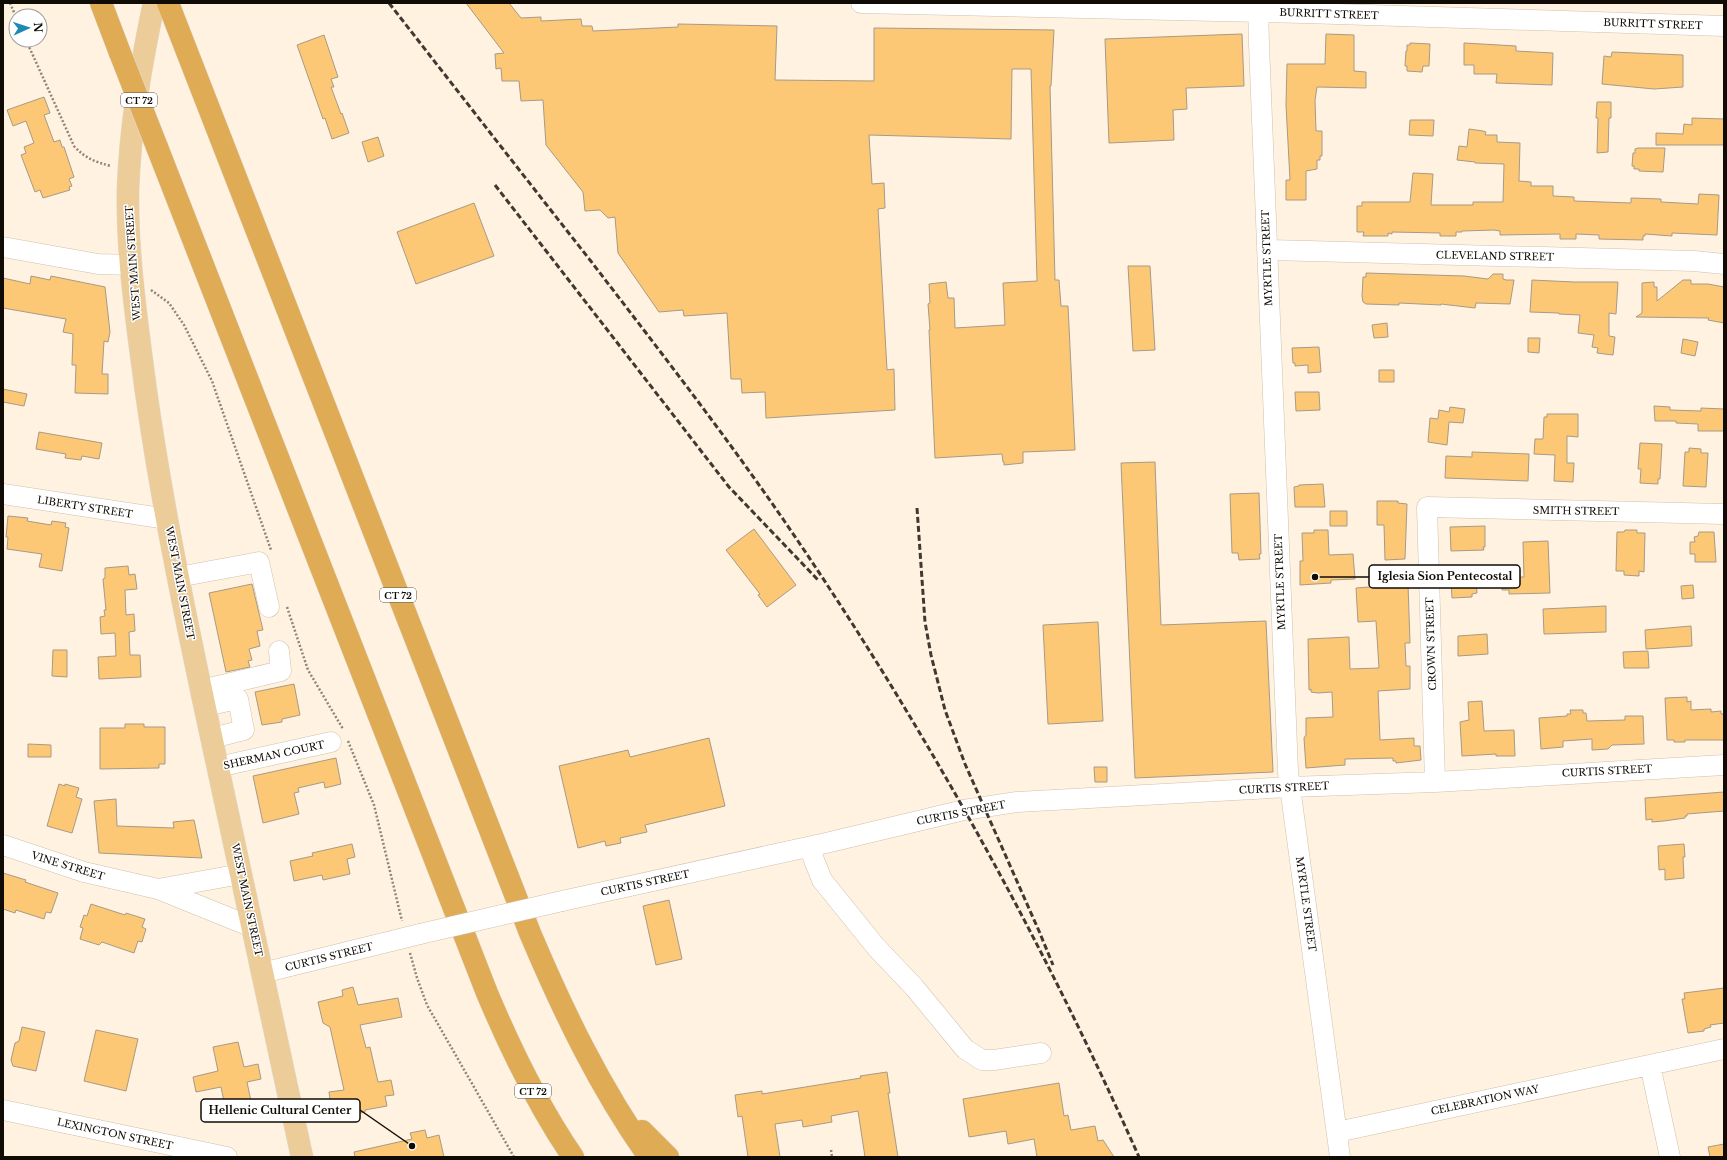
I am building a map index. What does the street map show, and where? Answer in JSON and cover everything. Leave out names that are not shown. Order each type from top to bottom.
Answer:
[{"type":"highway","name":"CT 72","points":[[101,3],[487,993],[504,1034],[530,1085],[573,1157]]},
{"type":"highway","name":"CT 72","points":[[171,12],[530,933],[570,1024],[612,1099],[649,1157]]},
{"type":"highway","points":[[612,1099],[668,1157]]},
{"type":"main road","name":"WEST MAIN STREET","points":[[154,3],[139,84],[131,148],[128,208],[131,266],[147,396],[178,578],[302,1157]]},
{"type":"street","name":"BURRITT STREET","points":[[861,3],[1258,8],[1724,26]]},
{"type":"street","name":"MYRTLE STREET","points":[[1258,8],[1287,753],[1290,787],[1340,1157]]},
{"type":"street","points":[[3,247],[98,264],[131,266]]},
{"type":"street","name":"CLEVELAND STREET","points":[[1267,250],[1700,261],[1724,264]]},
{"type":"street","name":"LIBERTY STREET","points":[[3,494],[167,519]]},
{"type":"street","name":"SMITH STREET","points":[[1427,507],[1724,514]]},
{"type":"street","name":"CROWN STREET","points":[[1427,507],[1434,782]]},
{"type":"street","points":[[178,578],[259,562],[278,606]]},
{"type":"street","points":[[203,698],[281,671],[279,651]]},
{"type":"street","points":[[203,698],[238,699],[244,730],[212,738]]},
{"type":"street","name":"SHERMAN COURT","points":[[218,767],[341,739]]},
{"type":"street","name":"CURTIS STREET","points":[[262,973],[562,901],[810,847],[964,810],[1010,803],[1290,787],[1434,782],[1724,765]]},
{"type":"street","name":"VINE STREET","points":[[3,845],[84,872],[158,889],[252,927]]},
{"type":"street","points":[[810,847],[822,880],[876,947],[914,988],[965,1049],[982,1060],[994,1060],[1041,1053]]},
{"type":"street","name":"VINE STREET","points":[[158,889],[241,874]]},
{"type":"street","name":"CELEBRATION WAY","points":[[1337,1132],[1724,1049]]},
{"type":"street","points":[[1641,1066],[1670,1157]]},
{"type":"street","name":"LEXINGTON STREET","points":[[3,1110],[227,1157]]},
{"type":"path","points":[[30,48],[74,146],[81,154],[92,161],[112,166]]},
{"type":"path","points":[[152,290],[169,303],[184,325],[212,381],[273,554]]},
{"type":"path","points":[[278,606],[292,625],[308,670],[374,805],[403,924]]},
{"type":"path","points":[[410,952],[417,978],[427,1005],[514,1157]]},
{"type":"path","points":[[831,1150],[832,1157]]},
{"type":"building","points":[[466,3],[509,3],[521,18],[541,17],[541,21],[581,19],[582,26],[592,26],[593,31],[678,27],[678,24],[777,26],[775,80],[874,81],[874,28],[1054,30],[1050,86],[1055,280],[1059,280],[1061,306],[1068,306],[1075,450],[1023,452],[1023,463],[1004,465],[1002,454],[935,458],[928,304],[930,303],[929,284],[946,282],[948,298],[954,298],[955,328],[1005,325],[1003,283],[1037,281],[1031,69],[1012,69],[1011,139],[869,135],[872,184],[884,183],[885,208],[878,209],[887,370],[894,369],[895,410],[766,418],[765,392],[742,393],[741,379],[731,379],[727,313],[684,316],[683,310],[659,312],[618,253],[615,217],[608,218],[600,210],[585,211],[583,192],[546,145],[543,100],[521,101],[519,81],[502,81],[501,68],[496,69],[495,54],[504,53]]},
{"type":"building","points":[[1242,34],[1244,86],[1186,88],[1187,109],[1173,110],[1174,140],[1109,143],[1105,39]]},
{"type":"building","points":[[1326,34],[1354,35],[1354,71],[1366,72],[1366,88],[1317,87],[1315,100],[1316,131],[1322,131],[1322,156],[1320,156],[1320,160],[1317,160],[1317,169],[1306,171],[1306,200],[1286,200],[1286,180],[1290,180],[1286,105],[1287,64],[1325,64]]},
{"type":"building","points":[[324,35],[338,77],[331,79],[334,87],[331,87],[349,133],[332,139],[325,118],[323,119],[297,45]]},
{"type":"building","points":[[1410,43],[1430,44],[1429,66],[1423,66],[1422,72],[1407,71],[1407,66],[1405,66],[1406,51],[1407,45],[1410,45]]},
{"type":"building","points":[[1464,43],[1516,46],[1516,51],[1553,53],[1552,85],[1496,83],[1497,74],[1474,74],[1474,65],[1464,65]]},
{"type":"building","points":[[1612,52],[1683,55],[1683,87],[1654,89],[1602,84],[1604,56],[1611,57]]},
{"type":"building","points":[[44,97],[50,113],[44,115],[54,142],[60,140],[62,147],[64,147],[74,177],[69,179],[72,186],[69,187],[70,190],[43,198],[40,190],[35,192],[21,155],[26,153],[24,147],[34,143],[26,121],[13,126],[7,110]]},
{"type":"building","points":[[1597,102],[1611,102],[1608,152],[1597,153]]},
{"type":"building","points":[[1692,118],[1724,119],[1724,145],[1656,145],[1656,133],[1683,134],[1684,124],[1692,125]]},
{"type":"building","points":[[1410,120],[1434,120],[1433,136],[1409,135]]},
{"type":"building","points":[[1469,129],[1486,132],[1485,135],[1497,135],[1497,142],[1520,143],[1519,181],[1531,182],[1531,186],[1553,186],[1553,196],[1574,197],[1574,201],[1631,203],[1631,198],[1661,199],[1661,202],[1698,204],[1699,194],[1719,195],[1717,235],[1672,233],[1672,236],[1645,234],[1645,236],[1643,236],[1643,240],[1599,239],[1599,235],[1576,234],[1576,239],[1560,239],[1560,234],[1500,235],[1500,231],[1494,230],[1462,231],[1456,232],[1456,236],[1440,236],[1440,233],[1392,232],[1392,234],[1388,233],[1388,236],[1363,236],[1364,232],[1357,232],[1357,206],[1362,206],[1362,202],[1410,202],[1413,173],[1433,174],[1431,205],[1473,205],[1473,202],[1503,202],[1504,164],[1475,163],[1457,160],[1459,146],[1467,147]]},
{"type":"building","points":[[378,137],[384,156],[368,162],[362,142]]},
{"type":"building","points":[[1665,148],[1663,172],[1639,171],[1639,169],[1634,169],[1634,166],[1632,166],[1633,153],[1635,153],[1635,149]]},
{"type":"building","points":[[474,203],[494,256],[416,284],[397,232]]},
{"type":"building","points":[[1128,266],[1150,266],[1155,350],[1133,351]]},
{"type":"building","points":[[1366,273],[1464,276],[1488,279],[1493,274],[1503,274],[1503,279],[1514,280],[1510,304],[1476,303],[1475,308],[1441,304],[1366,304],[1363,302],[1362,296],[1363,277],[1366,277]]},
{"type":"building","points":[[31,276],[50,280],[51,276],[105,287],[110,332],[108,342],[104,341],[102,374],[108,374],[108,394],[75,393],[76,365],[72,365],[73,334],[63,332],[66,319],[3,308],[3,278],[30,284]]},
{"type":"building","points":[[1532,280],[1618,282],[1616,314],[1609,313],[1609,336],[1615,337],[1613,355],[1597,353],[1598,348],[1592,347],[1594,335],[1578,333],[1580,315],[1530,312]]},
{"type":"building","points":[[1683,280],[1691,280],[1691,284],[1708,284],[1724,287],[1724,323],[1708,320],[1709,318],[1636,317],[1642,313],[1642,283],[1654,282],[1654,287],[1657,287],[1657,301]]},
{"type":"building","points":[[1387,323],[1388,337],[1374,338],[1372,325]]},
{"type":"building","points":[[1528,338],[1540,338],[1539,353],[1528,352]]},
{"type":"building","points":[[1683,339],[1698,342],[1695,356],[1681,353]]},
{"type":"building","points":[[1319,347],[1321,372],[1308,373],[1308,365],[1295,366],[1295,363],[1293,363],[1292,348]]},
{"type":"building","points":[[1379,370],[1394,370],[1394,382],[1379,382]]},
{"type":"building","points":[[3,389],[27,394],[24,406],[3,402]]},
{"type":"building","points":[[1295,392],[1319,392],[1320,410],[1296,411]]},
{"type":"building","points":[[1654,406],[1670,407],[1670,410],[1701,411],[1701,408],[1724,409],[1724,431],[1698,431],[1698,424],[1676,423],[1676,421],[1655,421]]},
{"type":"building","points":[[1450,407],[1465,409],[1463,423],[1449,422],[1447,445],[1428,442],[1430,418],[1438,419],[1439,410],[1449,412]]},
{"type":"building","points":[[1547,414],[1578,414],[1578,437],[1567,436],[1567,463],[1574,463],[1573,482],[1554,481],[1555,455],[1534,454],[1535,439],[1543,439],[1544,417],[1547,417]]},
{"type":"building","points":[[39,432],[102,443],[99,459],[82,456],[81,460],[65,458],[66,454],[36,449]]},
{"type":"building","points":[[1640,443],[1662,444],[1660,479],[1658,479],[1658,484],[1640,483],[1641,469],[1638,469]]},
{"type":"building","points":[[1689,448],[1701,449],[1701,453],[1708,453],[1706,487],[1683,486],[1685,452],[1689,452]]},
{"type":"building","points":[[1472,452],[1529,454],[1528,481],[1445,478],[1446,456],[1472,457]]},
{"type":"building","points":[[1155,462],[1161,625],[1266,621],[1273,772],[1135,778],[1121,463]]},
{"type":"building","points":[[1323,484],[1325,507],[1295,507],[1294,487],[1299,485]]},
{"type":"building","points":[[1259,493],[1260,559],[1239,560],[1238,553],[1232,553],[1230,494]]},
{"type":"building","points":[[1377,501],[1398,501],[1398,503],[1407,504],[1405,559],[1385,560],[1384,525],[1377,525]]},
{"type":"building","points":[[1330,511],[1347,511],[1347,526],[1330,526]]},
{"type":"building","points":[[8,516],[28,518],[27,521],[51,525],[52,521],[66,523],[65,527],[69,528],[62,571],[39,567],[42,554],[7,549],[8,537],[6,537]]},
{"type":"building","points":[[1485,526],[1484,550],[1451,551],[1450,527]]},
{"type":"building","points":[[754,529],[796,585],[767,607],[758,595],[760,594],[726,550]]},
{"type":"building","points":[[1314,530],[1328,530],[1329,555],[1353,554],[1355,579],[1331,580],[1331,583],[1300,585],[1300,561],[1303,561],[1302,533],[1314,533]]},
{"type":"building","points":[[1625,530],[1637,530],[1637,533],[1645,533],[1644,572],[1639,571],[1639,576],[1624,575],[1624,571],[1616,571],[1617,532],[1624,532]]},
{"type":"building","points":[[1699,532],[1714,532],[1716,562],[1695,562],[1695,554],[1690,554],[1690,542],[1695,542],[1694,537],[1698,536]]},
{"type":"building","points":[[1548,541],[1550,593],[1509,594],[1509,590],[1502,590],[1502,577],[1524,577],[1523,542]]},
{"type":"building","points":[[128,566],[129,575],[135,574],[137,589],[125,590],[126,615],[134,614],[135,631],[129,632],[130,655],[140,655],[141,677],[99,679],[98,657],[116,656],[115,633],[101,634],[100,617],[105,616],[104,610],[106,610],[103,579],[105,578],[105,568]]},
{"type":"building","points":[[1476,579],[1477,593],[1472,594],[1472,597],[1452,598],[1451,581]]},
{"type":"building","points":[[252,584],[263,630],[257,631],[260,646],[249,649],[252,660],[248,661],[250,667],[226,672],[209,593]]},
{"type":"building","points":[[1408,584],[1410,643],[1405,643],[1406,666],[1410,666],[1410,689],[1378,691],[1380,740],[1414,738],[1414,746],[1420,746],[1421,760],[1396,763],[1396,761],[1393,761],[1393,758],[1345,759],[1345,765],[1306,768],[1304,738],[1306,735],[1306,718],[1333,717],[1332,692],[1318,693],[1311,692],[1311,689],[1309,690],[1308,639],[1349,637],[1350,669],[1379,668],[1376,621],[1358,622],[1356,588]]},
{"type":"building","points":[[1693,585],[1694,598],[1682,599],[1681,586]]},
{"type":"building","points":[[1606,606],[1606,632],[1544,634],[1543,609]]},
{"type":"building","points":[[1098,622],[1103,721],[1048,724],[1043,625]]},
{"type":"building","points":[[1691,626],[1692,646],[1646,649],[1645,630]]},
{"type":"building","points":[[1487,634],[1488,654],[1458,656],[1458,636]]},
{"type":"building","points":[[53,650],[67,650],[67,677],[52,676]]},
{"type":"building","points":[[1648,651],[1649,668],[1624,668],[1623,652]]},
{"type":"building","points":[[294,684],[300,715],[282,719],[282,722],[262,725],[255,692]]},
{"type":"building","points":[[1687,697],[1687,702],[1691,701],[1691,710],[1711,709],[1711,712],[1721,711],[1721,714],[1724,714],[1724,740],[1685,740],[1685,742],[1674,742],[1674,740],[1667,740],[1665,698]]},
{"type":"building","points":[[1482,701],[1484,731],[1514,730],[1515,756],[1496,756],[1496,754],[1462,756],[1460,722],[1469,720],[1468,702]]},
{"type":"building","points":[[1570,710],[1583,710],[1583,713],[1586,713],[1587,721],[1625,720],[1625,716],[1643,716],[1644,744],[1612,745],[1608,749],[1592,750],[1592,739],[1563,741],[1563,747],[1541,749],[1539,718],[1567,716],[1567,714],[1571,714]]},
{"type":"building","points":[[125,724],[144,724],[144,727],[165,727],[165,764],[159,764],[159,768],[100,769],[100,728],[125,728]]},
{"type":"building","points":[[709,738],[725,806],[645,825],[647,832],[620,838],[621,843],[606,846],[605,841],[578,848],[559,766],[628,750],[630,757]]},
{"type":"building","points":[[28,744],[51,745],[51,757],[28,757]]},
{"type":"building","points":[[336,758],[341,784],[325,788],[324,782],[298,788],[299,792],[294,793],[299,814],[263,823],[253,776]]},
{"type":"building","points":[[1094,767],[1107,767],[1107,782],[1095,782]]},
{"type":"building","points":[[59,784],[79,788],[76,797],[82,799],[72,833],[47,826]]},
{"type":"building","points":[[1724,792],[1724,811],[1687,814],[1685,818],[1664,821],[1652,822],[1652,819],[1646,820],[1645,798]]},
{"type":"building","points":[[116,799],[117,826],[174,828],[173,822],[194,820],[202,858],[99,853],[94,801]]},
{"type":"building","points":[[352,844],[355,857],[347,859],[350,874],[323,880],[322,875],[294,881],[290,861],[313,856],[312,853]]},
{"type":"building","points":[[1684,844],[1684,878],[1665,880],[1665,869],[1659,870],[1658,846]]},
{"type":"building","points":[[3,873],[26,880],[25,882],[58,893],[51,913],[46,912],[44,919],[16,910],[15,913],[3,909]]},
{"type":"building","points":[[669,900],[682,959],[656,965],[643,906]]},
{"type":"building","points":[[91,904],[125,915],[126,913],[145,919],[142,927],[146,929],[142,942],[138,941],[134,953],[102,942],[99,945],[80,939],[83,928],[80,927],[84,915],[87,916]]},
{"type":"building","points":[[353,987],[358,1005],[398,998],[402,1017],[360,1025],[366,1048],[370,1047],[378,1082],[391,1080],[394,1095],[385,1096],[387,1106],[365,1110],[365,1112],[351,1115],[351,1112],[332,1115],[329,1092],[344,1090],[330,1027],[323,1023],[318,1002],[343,996],[342,990]]},
{"type":"building","points":[[1724,988],[1724,1023],[1710,1025],[1711,1027],[1704,1029],[1704,1031],[1688,1033],[1682,999],[1685,999],[1684,993]]},
{"type":"building","points":[[22,1027],[45,1032],[36,1071],[13,1066],[11,1060],[15,1043],[19,1041]]},
{"type":"building","points":[[96,1030],[138,1039],[126,1091],[84,1081]]},
{"type":"building","points":[[238,1042],[244,1067],[258,1064],[261,1079],[247,1082],[252,1106],[226,1111],[221,1087],[196,1092],[193,1077],[218,1071],[213,1047]]},
{"type":"building","points":[[887,1072],[890,1093],[888,1093],[898,1157],[865,1157],[858,1111],[831,1116],[832,1122],[803,1127],[802,1120],[775,1124],[780,1157],[748,1157],[742,1116],[738,1117],[735,1095],[762,1091],[762,1094],[861,1078],[860,1076]]},
{"type":"building","points":[[1059,1083],[1064,1116],[1068,1115],[1071,1130],[1095,1126],[1098,1141],[1103,1140],[1114,1157],[1037,1157],[1034,1139],[1008,1144],[1006,1131],[969,1137],[963,1099]]},
{"type":"building","points":[[425,1130],[427,1138],[439,1135],[444,1157],[355,1157],[354,1152],[412,1139],[410,1133]]},
{"type":"building","points":[[1724,1144],[1724,1157],[1710,1157],[1708,1147]]},
{"type":"railway","points":[[389,3],[590,260],[738,455],[762,488],[835,598],[884,674],[931,752],[1020,911],[1101,1074],[1139,1157]]},
{"type":"railway","points":[[495,185],[729,487],[819,581]]},
{"type":"railway","points":[[917,508],[925,622],[931,655],[945,710],[965,764],[1053,965]]},
{"type":"place","name":"Iglesia Sion Pentecostal","points":[[1315,577]]},
{"type":"place","name":"Hellenic Cultural Center","points":[[412,1146]]}]
